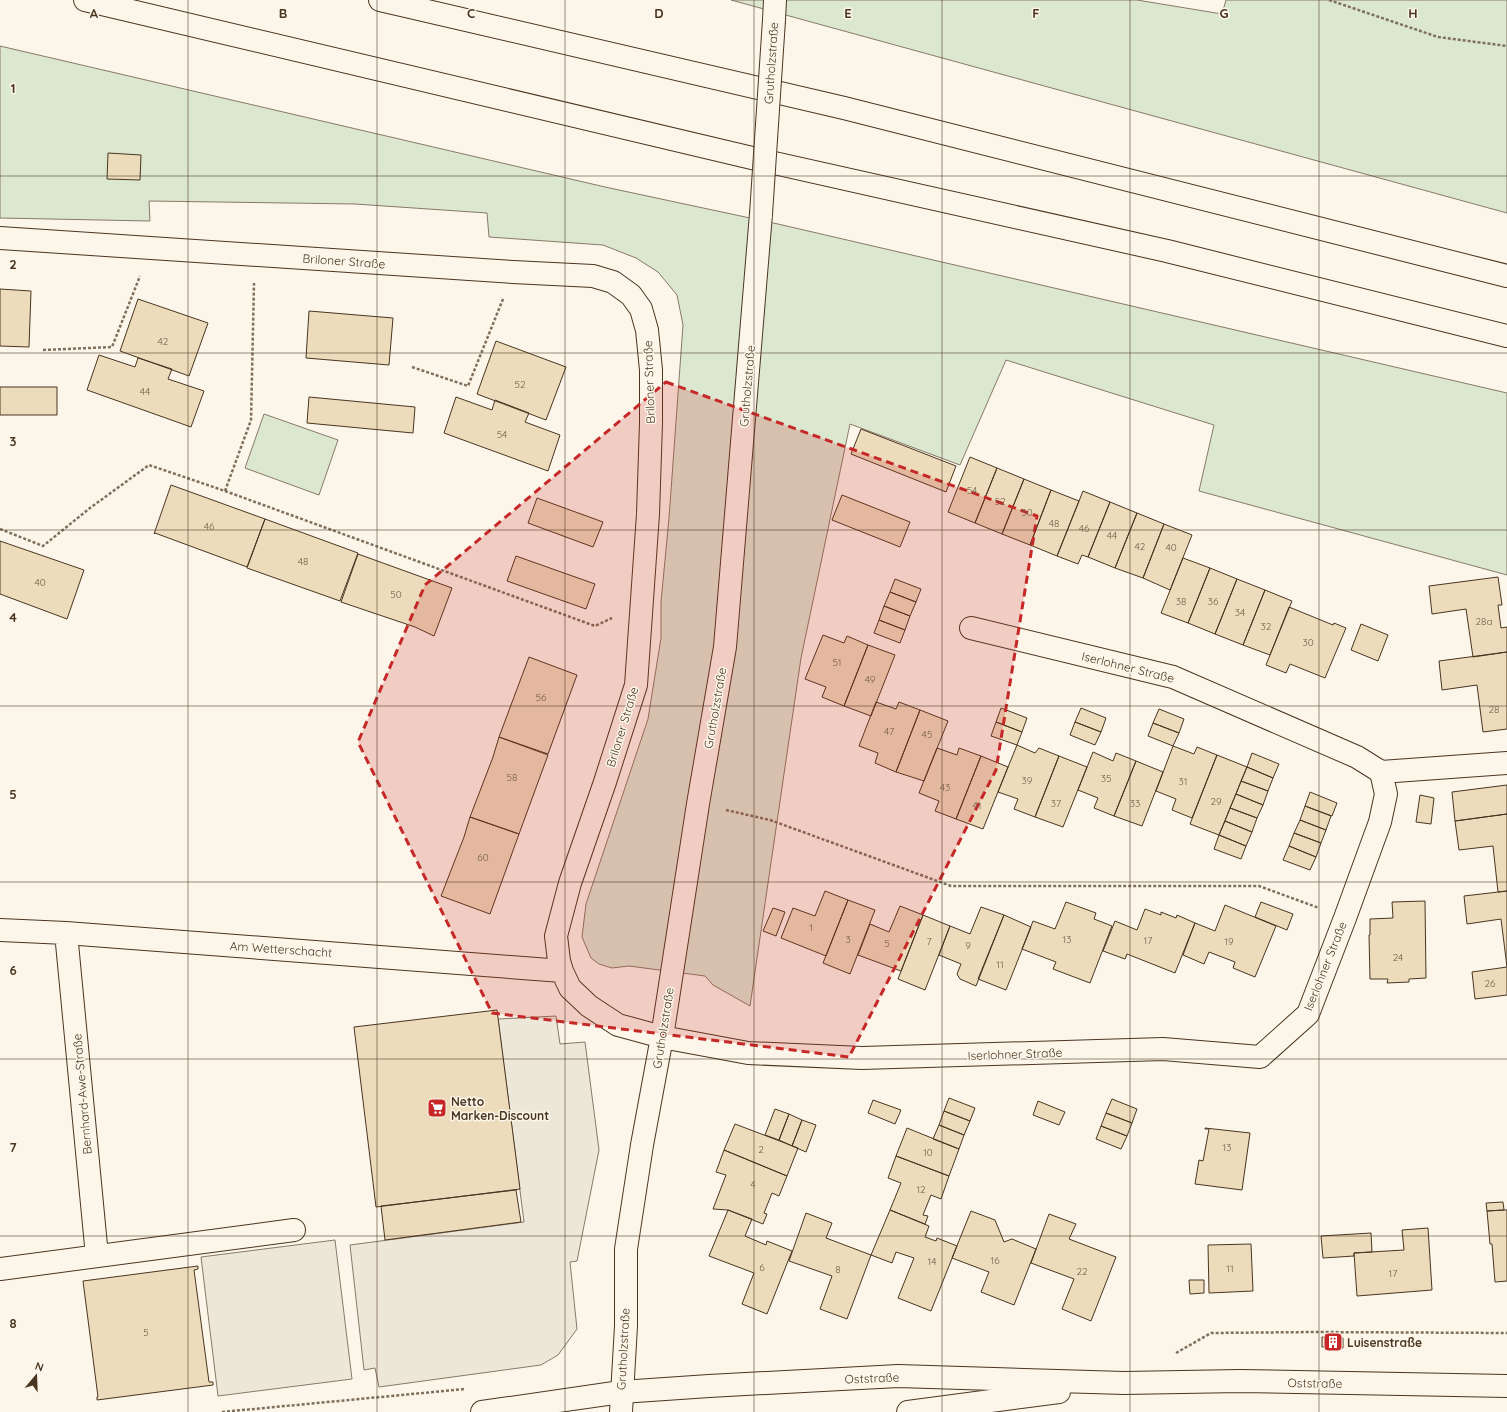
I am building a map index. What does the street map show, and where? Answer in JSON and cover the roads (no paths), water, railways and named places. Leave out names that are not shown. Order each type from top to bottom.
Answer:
[{"type":"main road","points":[[85,0],[752,158],[1167,251],[1507,336]]},
{"type":"main road","points":[[380,0],[844,108],[1507,276]]},
{"type":"main road","name":"Grutholzstraße","points":[[621,1402],[626,1326],[626,1249],[725,647],[761,214],[775,10]]},
{"type":"main road","name":"Briloner Straße","points":[[0,238],[593,276],[613,282],[631,295],[641,309],[647,330],[651,370],[648,514],[636,685],[605,782],[570,883],[556,936],[559,961],[570,988],[589,1006],[618,1026],[662,1037]]},
{"type":"main road","name":"Iserlohner Straße","points":[[662,1037],[748,1053],[862,1058],[1163,1050],[1260,1057],[1308,1014],[1380,822],[1386,794],[1381,772],[1357,757],[1172,677],[971,628]]},
{"type":"main road","points":[[1381,772],[1507,763]]},
{"type":"main road","name":"Am Wetterschacht","points":[[0,930],[66,933],[562,971]]},
{"type":"main road","name":"Bernhard-Awe-Straße","points":[[66,933],[97,1256]]},
{"type":"main road","points":[[0,1269],[294,1230]]},
{"type":"main road","name":"Oststraße","points":[[482,1412],[621,1402],[709,1386],[898,1376],[1124,1383],[1240,1382],[1507,1386]]},
{"type":"main road","name":"Oststraße","points":[[908,1412],[1124,1383]]},
{"type":"place","name":"Netto Marken-Discount","points":[[437,1108]]},
{"type":"place","name":"Luisenstraße","points":[[1333,1342]]}]
